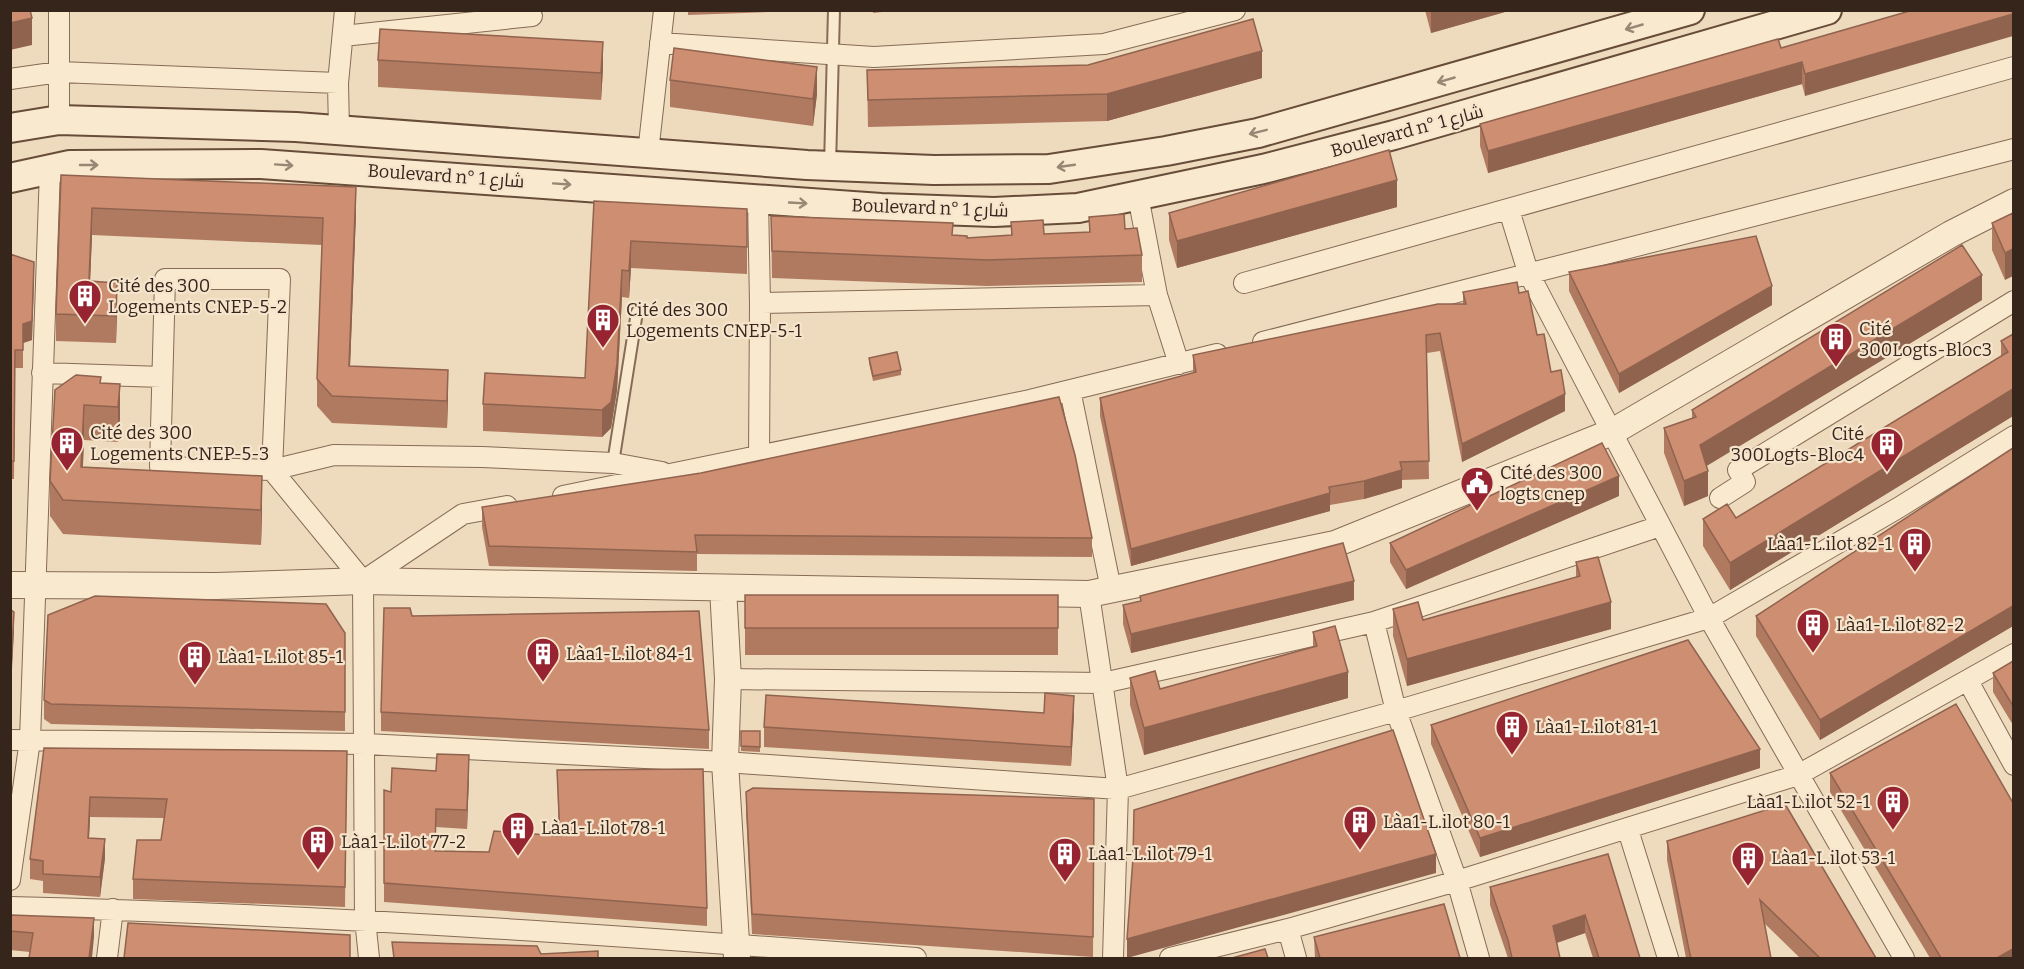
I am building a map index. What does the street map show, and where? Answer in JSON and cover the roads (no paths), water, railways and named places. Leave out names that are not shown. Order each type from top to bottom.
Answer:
[{"type":"main road","name":"Boulevard n° شارع 1","points":[[10,128],[59,120],[339,129],[830,166],[934,170],[1049,169],[1166,151],[1258,133],[1690,10]]},
{"type":"main road","name":"Boulevard n° شارع 1","points":[[10,178],[70,165],[261,164],[758,200],[994,212],[1078,208],[1263,169],[1416,129],[1827,10]]},
{"type":"street","points":[[58,10],[59,120]]},
{"type":"street","points":[[339,129],[338,83],[345,10]]},
{"type":"street","points":[[648,153],[664,10]]},
{"type":"street","points":[[660,43],[874,57],[1104,44],[1235,10]]},
{"type":"street","points":[[343,36],[532,16]]},
{"type":"street","points":[[1244,283],[2013,67]]},
{"type":"street","points":[[10,79],[59,72],[338,83]]},
{"type":"street","points":[[545,499],[674,475],[1070,390],[1179,364],[2013,148]]},
{"type":"street","points":[[10,880],[20,740],[22,585],[42,373],[50,170]]},
{"type":"street","points":[[1138,196],[1157,295],[1179,364]]},
{"type":"street","points":[[758,200],[759,456]]},
{"type":"street","points":[[22,585],[216,586],[363,581],[1100,592],[1335,544],[1612,432],[1950,234],[2013,202]]},
{"type":"street","points":[[1509,210],[1528,272],[1660,526],[1709,618],[1904,958]]},
{"type":"street","points":[[369,958],[365,919],[363,581],[272,470],[280,279],[165,279],[160,467],[272,470],[334,455],[482,457],[614,463],[674,475]]},
{"type":"street","points":[[760,303],[1157,295]]},
{"type":"street","points":[[1720,498],[1745,482],[1738,470],[2013,301]]},
{"type":"street","points":[[42,373],[162,377]]},
{"type":"street","points":[[1070,390],[1100,592],[1103,682],[1118,789],[1113,958]]},
{"type":"street","points":[[20,740],[364,744],[725,762],[1118,789],[1396,711],[1709,618],[1898,508],[2013,436]]},
{"type":"street","points":[[363,581],[463,514],[522,503]]},
{"type":"street","points":[[728,679],[1103,682],[1374,622],[1660,526]]},
{"type":"street","points":[[723,588],[728,679],[725,762],[737,951]]},
{"type":"street","points":[[1374,622],[1396,711],[1457,881],[1479,958]]},
{"type":"street","points":[[1170,958],[1288,929],[1457,881],[1628,830],[1798,775],[2013,654]]},
{"type":"street","points":[[1968,681],[2013,765]]},
{"type":"street","points":[[1628,830],[1668,958]]},
{"type":"street","points":[[10,907],[365,919],[737,951],[914,958]]},
{"type":"street","points":[[107,958],[113,909]]},
{"type":"street","points":[[1288,929],[1296,958]]},
{"type":"lane","points":[[830,166],[834,10]]},
{"type":"lane","points":[[614,463],[637,312]]},
{"type":"place","name":"Cité des 300 Logements CNEP-5-2","points":[[85,325]]},
{"type":"place","name":"Cité des 300 Logements CNEP-5-1","points":[[603,349]]},
{"type":"place","name":"Cité 300Logts-Bloc3","points":[[1836,368]]},
{"type":"place","name":"Cité des 300 Logements CNEP-5-3","points":[[67,472]]},
{"type":"place","name":"Cité 300Logts-Bloc4","points":[[1887,473]]},
{"type":"place","name":"Cité des 300 logts cnep","points":[[1477,512]]},
{"type":"place","name":"Làa1-L.ilot 82-1","points":[[1915,573]]},
{"type":"place","name":"Làa1-L.ilot 82-2","points":[[1813,654]]},
{"type":"place","name":"Làa1-L.ilot 84-1","points":[[543,683]]},
{"type":"place","name":"Làa1-L.ilot 85-1","points":[[195,686]]},
{"type":"place","name":"Làa1-L.ilot 81-1","points":[[1512,756]]},
{"type":"place","name":"Làa1-L.ilot 52-1","points":[[1893,831]]},
{"type":"place","name":"Làa1-L.ilot 80-1","points":[[1360,851]]},
{"type":"place","name":"Làa1-L.ilot 78-1","points":[[518,857]]},
{"type":"place","name":"Làa1-L.ilot 77-2","points":[[318,871]]},
{"type":"place","name":"Làa1-L.ilot 79-1","points":[[1065,883]]},
{"type":"place","name":"Làa1-L.ilot 53-1","points":[[1748,887]]}]
